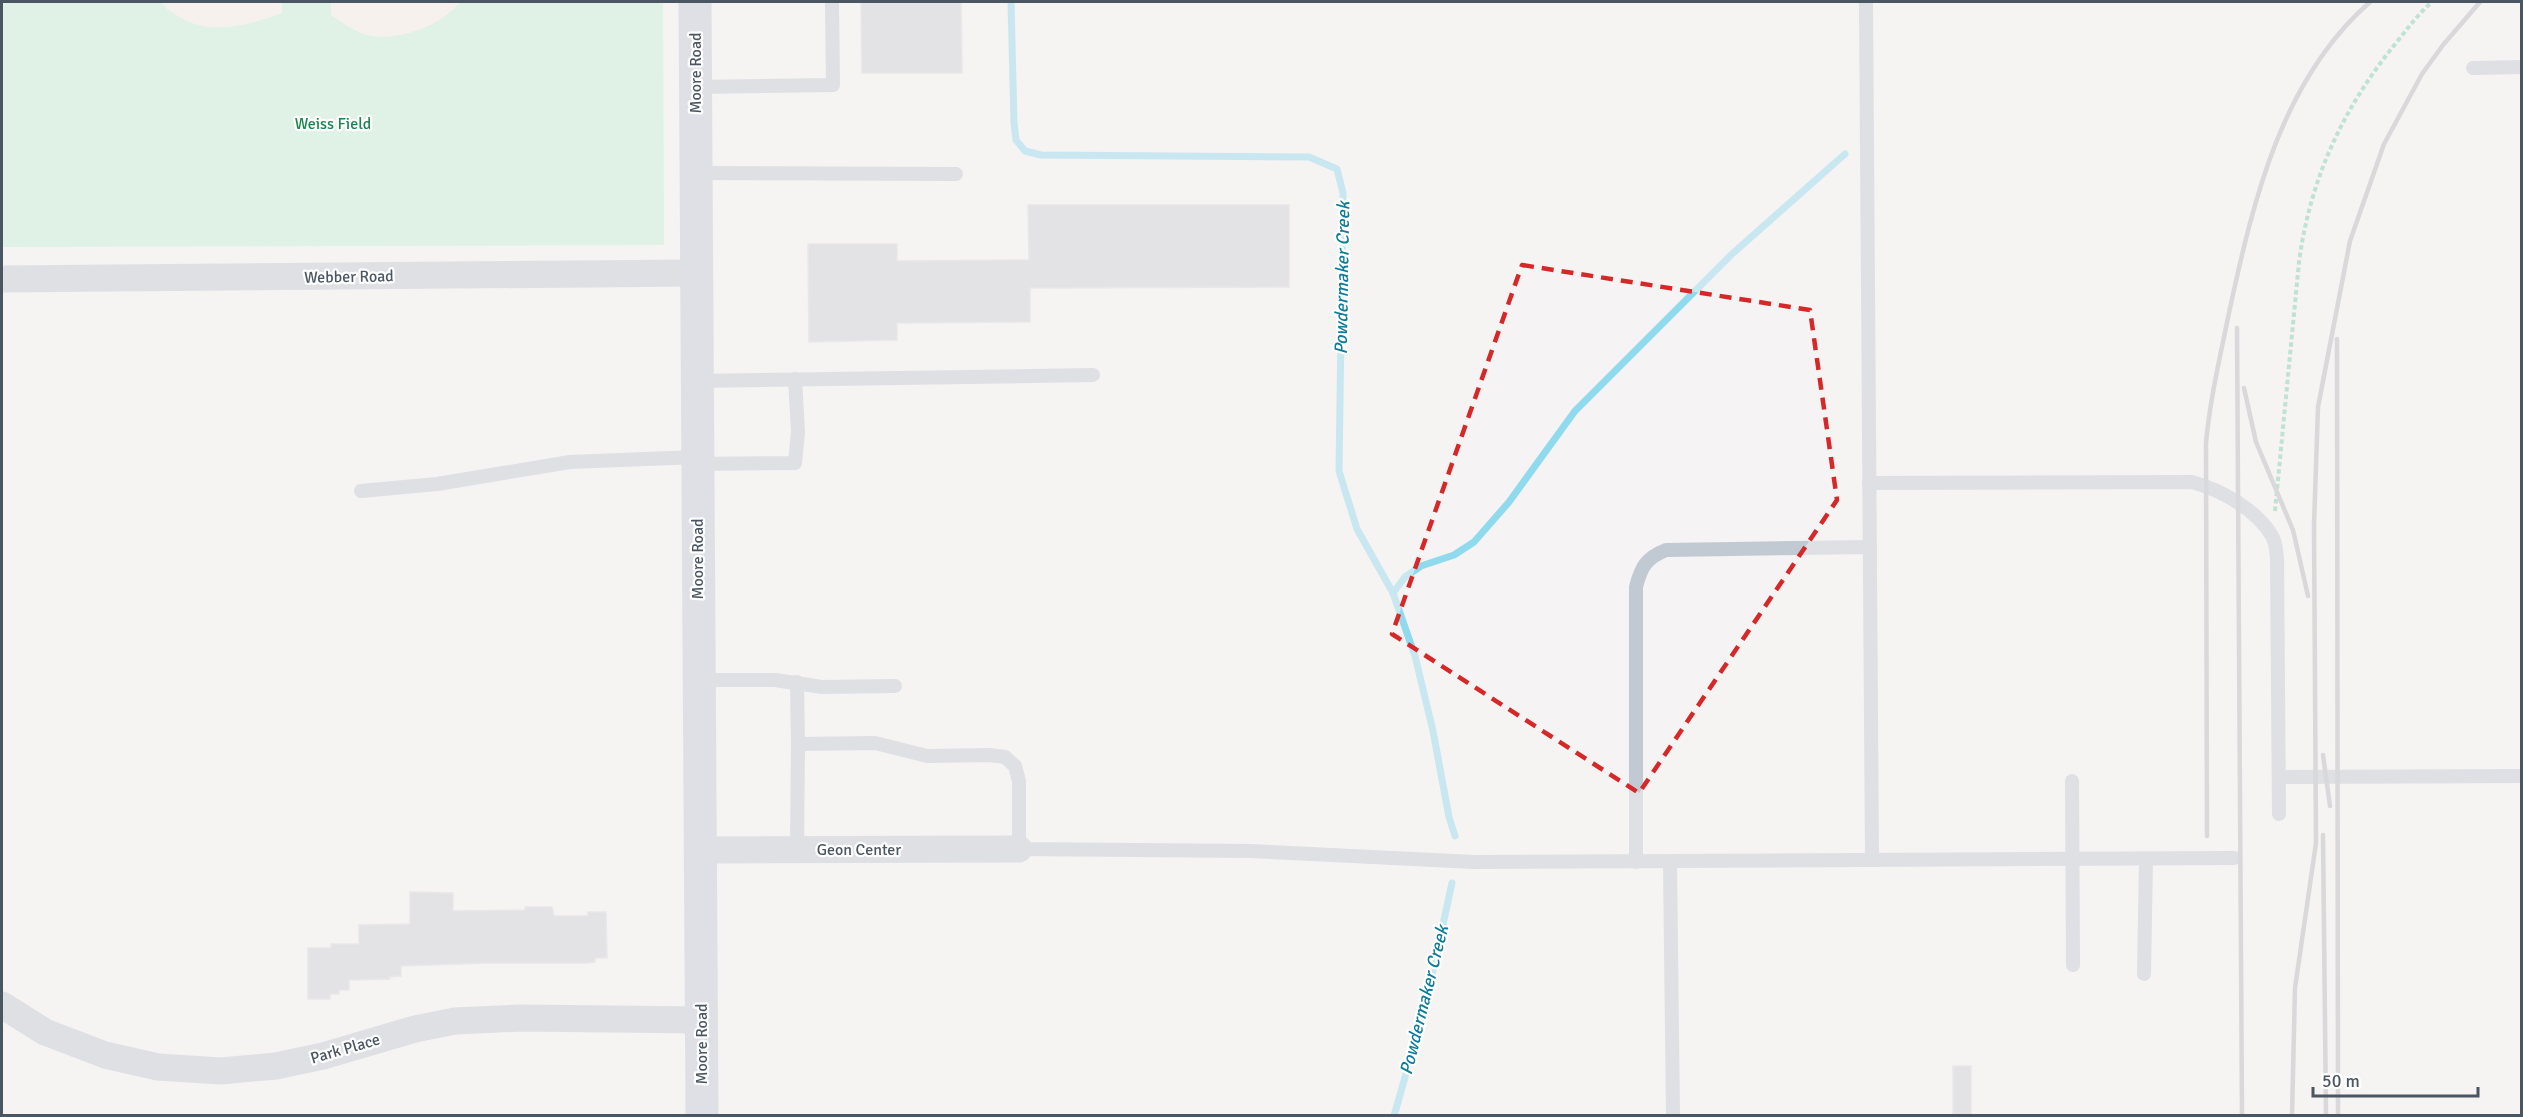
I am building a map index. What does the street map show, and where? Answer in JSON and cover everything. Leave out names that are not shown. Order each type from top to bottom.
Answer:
[{"type":"street","name":"Moore Road","points":[[694,2],[702,1116]]},
{"type":"street","name":"Webber Road","points":[[2,279],[696,273]]},
{"type":"street","name":"Geon Center","points":[[700,850],[1019,849]]},
{"type":"street","name":"Park Place","points":[[2,1005],[45,1032],[105,1054],[158,1067],[221,1071],[295,1062],[416,1029],[455,1021],[522,1018],[701,1020]]},
{"type":"lane","points":[[1866,2],[1872,859]]},
{"type":"lane","points":[[695,87],[833,85],[832,3]]},
{"type":"lane","points":[[2473,68],[2522,67]]},
{"type":"lane","points":[[695,173],[956,174]]},
{"type":"lane","points":[[696,381],[1093,375]]},
{"type":"lane","points":[[361,491],[437,484],[570,462],[795,463],[798,432],[795,379]]},
{"type":"lane","points":[[1869,483],[2192,482],[2206,486],[2239,504],[2262,522],[2274,538],[2277,558],[2279,814]]},
{"type":"lane","points":[[1636,862],[1636,587],[1641,568],[1650,557],[1666,550],[1870,547]]},
{"type":"lane","points":[[698,680],[775,680],[822,687],[895,686]]},
{"type":"lane","points":[[797,682],[797,850]]},
{"type":"lane","points":[[798,744],[875,743],[927,756],[1005,757],[1015,766],[1019,781],[1019,849],[1260,851],[1435,861],[1670,863],[1872,859],[2234,858]]},
{"type":"lane","points":[[2278,777],[2522,776]]},
{"type":"lane","points":[[2072,781],[2073,965]]},
{"type":"lane","points":[[2144,974],[2146,859]]},
{"type":"lane","points":[[1670,863],[1673,1116]]},
{"type":"path","points":[[2274,538],[2299,262],[2304,224],[2312,194],[2325,158],[2358,97],[2385,57],[2432,2]]},
{"type":"highlighted area","points":[[1522,265],[1810,310],[1837,500],[1639,793],[1392,634]]},
{"type":"green space","name":"Weiss Field","points":[[2,2],[663,2],[664,245],[2,247]]},
{"type":"sand","points":[[161,2],[282,2],[282,13],[243,25],[203,26],[178,16],[164,7]]},
{"type":"sand","points":[[331,2],[460,2],[442,18],[420,30],[384,37],[366,35],[345,25],[331,15]]},
{"type":"building","points":[[861,2],[961,2],[962,73],[862,73]]},
{"type":"building","points":[[1028,205],[1289,205],[1289,287],[1030,288],[1030,322],[897,323],[897,340],[809,342],[808,244],[897,244],[897,261],[1029,260]]},
{"type":"building","points":[[410,892],[453,893],[453,911],[525,910],[525,907],[552,907],[554,916],[588,916],[588,912],[606,912],[607,958],[595,958],[595,962],[588,963],[401,966],[401,976],[389,977],[390,979],[349,980],[349,990],[339,990],[339,994],[330,994],[330,999],[308,999],[308,948],[331,948],[331,944],[359,944],[359,925],[410,924]]},
{"type":"building","points":[[1953,1066],[1971,1066],[1971,1116],[1953,1116]]},
{"type":"waterway","name":"Powdermaker Creek","points":[[1011,2],[1014,123],[1016,140],[1025,151],[1041,155],[1309,157],[1337,169],[1343,193],[1339,471],[1357,529],[1393,593],[1415,656],[1455,836]]},
{"type":"waterway","points":[[1393,593],[1405,577],[1421,566],[1454,555],[1474,542],[1509,502],[1575,411],[1732,254],[1845,154]]},
{"type":"waterway","name":"Powdermaker Creek","points":[[1394,1116],[1425,1007],[1452,883]]},
{"type":"railway","points":[[2207,836],[2206,443],[2216,376],[2239,266],[2262,183],[2276,143],[2293,104],[2314,67],[2340,33],[2370,2]]},
{"type":"railway","points":[[2292,1116],[2295,988],[2316,843],[2314,525],[2318,407],[2350,241],[2384,144],[2422,74],[2443,45],[2480,2]]},
{"type":"railway","points":[[2237,328],[2242,1116]]},
{"type":"railway","points":[[2337,339],[2338,1116]]},
{"type":"railway","points":[[2244,388],[2256,442],[2293,530],[2308,596]]},
{"type":"railway","points":[[2323,755],[2330,806]]},
{"type":"railway","points":[[2323,835],[2326,1116]]}]
